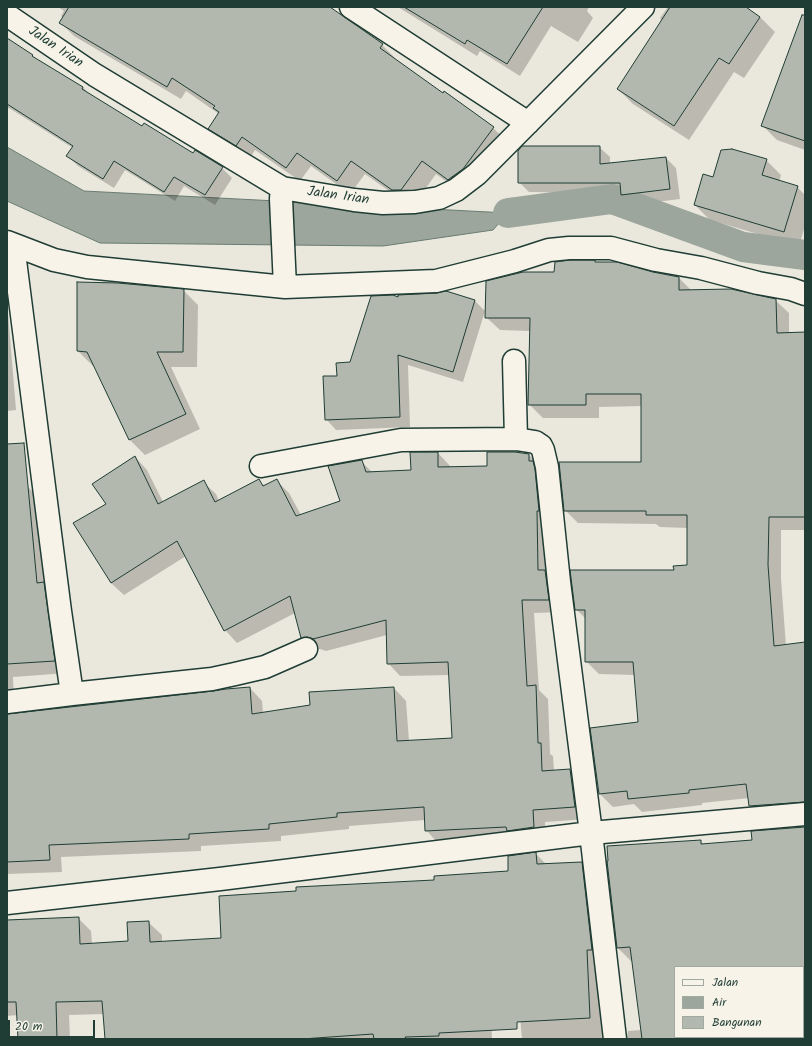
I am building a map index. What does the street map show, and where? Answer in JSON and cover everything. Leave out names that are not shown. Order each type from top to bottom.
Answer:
[{"type":"street","points":[[351,7],[528,123]]},
{"type":"street","name":"Jalan Irian","points":[[7,15],[95,75],[282,194],[383,203],[415,202],[439,198],[456,190],[477,174],[643,7]]},
{"type":"street","points":[[282,194],[285,280]]},
{"type":"street","points":[[72,694],[10,244],[54,260],[87,267],[285,280],[436,281],[515,262],[549,250],[585,247],[611,248],[656,260],[701,268],[758,283],[791,289],[805,294]]},
{"type":"street","points":[[514,361],[516,439]]},
{"type":"street","points":[[261,466],[401,440],[516,439],[535,442],[541,446],[545,455],[558,582],[591,833],[615,1039]]},
{"type":"street","points":[[7,702],[212,679],[265,667],[306,649]]},
{"type":"street","points":[[7,903],[220,879],[591,833],[805,814]]},
{"type":"water","points":[[7,147],[84,191],[508,213],[493,230],[383,246],[100,243],[7,201]]},
{"type":"building","points":[[69,7],[330,7],[383,44],[380,48],[494,127],[463,169],[448,180],[422,161],[401,190],[392,190],[351,161],[337,181],[297,153],[286,168],[242,137],[236,146],[208,129],[219,112],[213,108],[215,106],[172,78],[167,87],[59,23]]},
{"type":"building","points":[[404,7],[543,7],[507,64],[467,40],[465,44]]},
{"type":"building","points":[[670,7],[746,7],[760,17],[729,64],[719,58],[674,126],[617,89]]},
{"type":"building","points":[[802,15],[805,15],[805,141],[761,126]]},
{"type":"building","points":[[7,38],[33,55],[32,56],[83,87],[82,89],[142,126],[144,123],[193,153],[195,150],[223,167],[205,195],[174,177],[164,192],[114,161],[103,179],[66,156],[73,146],[7,104]]},
{"type":"building","points":[[522,146],[600,146],[600,164],[666,157],[670,189],[621,195],[620,183],[518,183],[518,151]]},
{"type":"building","points":[[732,149],[767,159],[762,175],[798,186],[784,232],[694,205],[703,174],[713,177],[721,150]]},
{"type":"building","points":[[570,260],[617,262],[653,272],[679,277],[679,290],[731,289],[776,299],[777,333],[805,332],[805,517],[769,517],[768,565],[774,646],[805,642],[805,802],[749,806],[746,784],[689,790],[689,793],[628,799],[627,791],[599,794],[590,728],[638,722],[633,662],[585,662],[585,610],[575,610],[570,570],[674,570],[673,566],[687,565],[687,515],[646,515],[646,511],[564,511],[559,462],[641,462],[641,394],[586,394],[586,405],[528,405],[530,318],[485,318],[486,281],[523,272],[554,272],[555,262]]},
{"type":"building","points":[[77,282],[118,283],[184,289],[183,352],[157,352],[186,414],[129,440],[87,352],[77,351]]},
{"type":"building","points":[[446,291],[475,300],[453,372],[398,355],[400,417],[325,420],[323,376],[337,376],[336,363],[350,362],[371,296],[393,295],[398,297],[398,295],[437,293]]},
{"type":"building","points":[[24,443],[37,583],[44,582],[55,661],[7,664],[7,444]]},
{"type":"building","points":[[410,452],[438,452],[438,467],[487,466],[487,452],[515,452],[529,454],[529,461],[533,461],[539,511],[537,511],[538,570],[545,570],[549,600],[522,600],[527,686],[536,685],[538,743],[541,743],[542,771],[570,769],[575,807],[533,810],[534,827],[507,831],[506,827],[425,831],[424,807],[337,813],[337,817],[269,824],[269,829],[189,834],[189,839],[49,845],[50,860],[7,862],[7,714],[250,687],[252,714],[310,705],[309,692],[394,687],[397,741],[452,738],[448,662],[387,664],[386,620],[313,639],[307,637],[301,638],[290,596],[224,631],[177,541],[111,583],[73,523],[106,504],[92,484],[135,456],[158,504],[204,480],[215,502],[259,479],[263,486],[277,479],[296,516],[340,501],[328,466],[362,460],[366,472],[411,470]]},
{"type":"building","points":[[805,827],[805,967],[674,966],[675,1039],[642,1039],[630,947],[617,948],[607,861],[607,846],[701,840],[701,844],[752,840],[751,831]]},
{"type":"building","points":[[536,852],[537,864],[582,862],[592,950],[587,950],[590,1018],[517,1022],[517,1029],[439,1033],[439,1036],[405,1037],[406,1039],[374,1039],[373,1034],[302,1039],[105,1039],[102,1001],[56,1002],[57,1039],[18,1039],[16,1002],[7,1002],[7,920],[79,917],[80,944],[128,941],[127,922],[149,921],[150,942],[221,938],[219,896],[296,891],[296,887],[434,880],[434,876],[508,871],[508,856]]},
{"type":"waterway","points":[[508,213],[612,199],[743,247],[805,255]]}]
